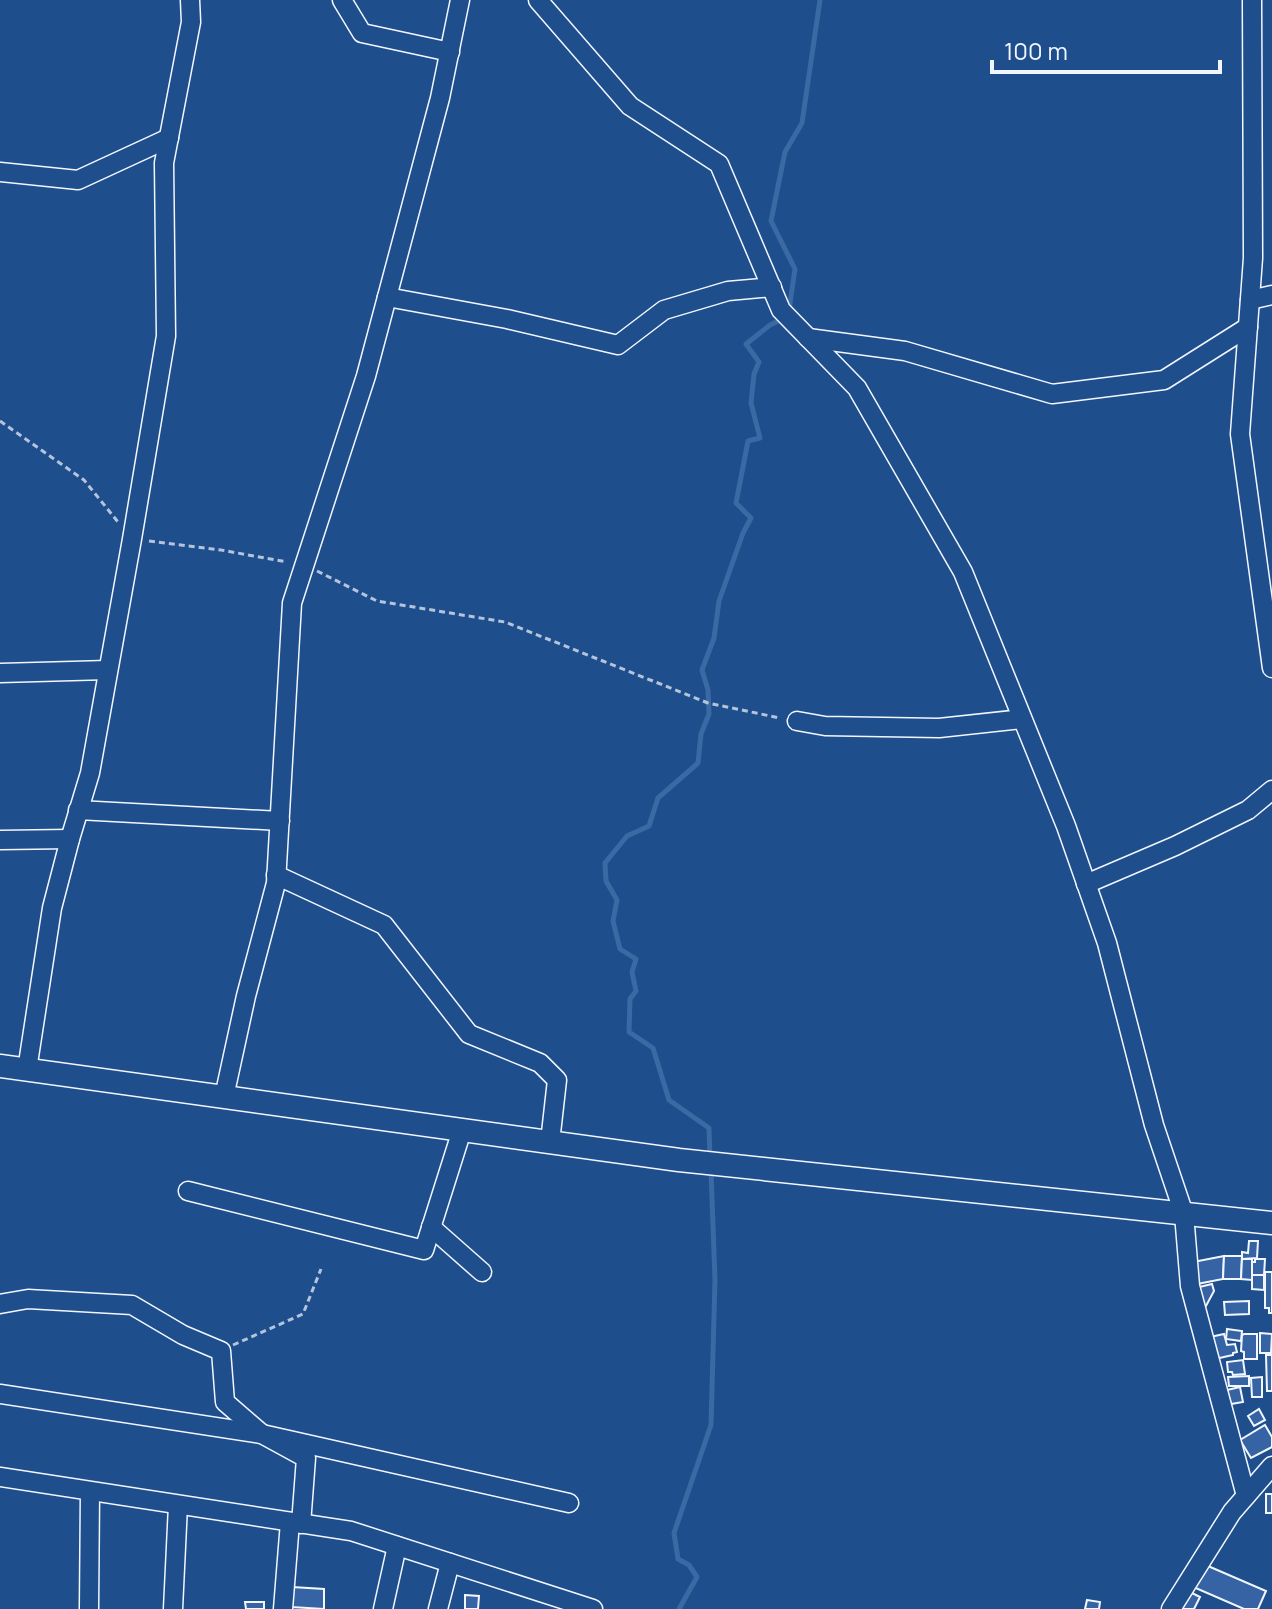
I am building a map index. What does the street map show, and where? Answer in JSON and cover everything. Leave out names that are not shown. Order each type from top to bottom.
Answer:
[{"type":"main road","points":[[0,1066],[679,1160],[1272,1223]]},
{"type":"street","points":[[27,1070],[52,908],[90,773],[166,336],[164,163],[191,22],[190,0]]},
{"type":"street","points":[[342,0],[362,33],[450,52]]},
{"type":"street","points":[[224,1097],[246,996],[276,883],[292,603],[366,376],[440,98],[460,0]]},
{"type":"street","points":[[538,0],[630,106],[719,164],[781,310],[857,388],[963,572],[1066,826],[1107,943],[1154,1125],[1184,1214],[1190,1286],[1246,1496]]},
{"type":"street","points":[[1252,0],[1253,258],[1240,434],[1263,544],[1272,668]]},
{"type":"street","points":[[1252,87],[1272,90]]},
{"type":"street","points":[[0,172],[78,180],[169,138]]},
{"type":"street","points":[[387,297],[507,319],[618,345],[664,310],[728,291],[772,287]]},
{"type":"street","points":[[1250,300],[1272,295]]},
{"type":"street","points":[[808,338],[905,351],[1052,394],[1164,380],[1248,327]]},
{"type":"street","points":[[0,673],[108,670]]},
{"type":"street","points":[[797,721],[825,726],[939,728],[1022,719]]},
{"type":"street","points":[[1086,884],[1248,810],[1272,790]]},
{"type":"street","points":[[78,810],[280,821]]},
{"type":"street","points":[[0,840],[70,839]]},
{"type":"street","points":[[276,875],[384,925],[469,1034],[540,1063],[557,1080],[550,1142]]},
{"type":"street","points":[[188,1191],[424,1250],[462,1130]]},
{"type":"street","points":[[431,1227],[482,1272]]},
{"type":"street","points":[[0,1304],[28,1299],[132,1305],[183,1335],[221,1351],[225,1402],[262,1434],[306,1458],[283,1609]]},
{"type":"street","points":[[0,1394],[262,1434],[569,1503]]},
{"type":"street","points":[[1171,1609],[1232,1512],[1272,1466]]},
{"type":"street","points":[[0,1477],[351,1531],[593,1609]]},
{"type":"street","points":[[89,1609],[90,1492]]},
{"type":"street","points":[[173,1609],[178,1505]]},
{"type":"street","points":[[383,1609],[397,1546]]},
{"type":"street","points":[[438,1609],[450,1563]]},
{"type":"path","points":[[0,421],[84,480],[132,539],[305,565],[377,601],[505,622],[708,703],[797,721]]},
{"type":"path","points":[[221,1351],[303,1314],[321,1269]]},
{"type":"building","points":[[1249,1241],[1258,1241],[1257,1258],[1242,1259],[1242,1252],[1248,1253]]},
{"type":"building","points":[[1224,1256],[1223,1279],[1197,1284],[1193,1262]]},
{"type":"building","points":[[1224,1256],[1242,1256],[1241,1279],[1223,1279]]},
{"type":"building","points":[[1242,1259],[1252,1259],[1252,1280],[1241,1279]]},
{"type":"building","points":[[1255,1259],[1265,1259],[1264,1275],[1252,1275]]},
{"type":"building","points":[[1265,1272],[1272,1272],[1272,1313],[1265,1308]]},
{"type":"building","points":[[1252,1275],[1264,1275],[1264,1290],[1252,1289]]},
{"type":"building","points":[[1212,1284],[1214,1291],[1206,1306],[1200,1308],[1195,1288]]},
{"type":"building","points":[[1249,1301],[1249,1314],[1225,1315],[1224,1302]]},
{"type":"building","points":[[1227,1329],[1242,1331],[1241,1341],[1226,1339]]},
{"type":"building","points":[[1260,1333],[1272,1334],[1271,1353],[1260,1353]]},
{"type":"building","points":[[1224,1334],[1227,1345],[1235,1344],[1237,1352],[1215,1359],[1210,1337]]},
{"type":"building","points":[[1244,1334],[1257,1334],[1257,1359],[1244,1359],[1244,1352],[1241,1351]]},
{"type":"building","points":[[1266,1355],[1272,1355],[1272,1391],[1267,1391]]},
{"type":"building","points":[[1243,1360],[1245,1374],[1228,1372],[1227,1362]]},
{"type":"building","points":[[1249,1376],[1249,1386],[1229,1386],[1228,1377]]},
{"type":"building","points":[[1262,1377],[1262,1397],[1252,1397],[1251,1378]]},
{"type":"building","points":[[1240,1387],[1243,1402],[1231,1404],[1227,1390]]},
{"type":"building","points":[[1259,1409],[1265,1420],[1254,1426],[1248,1416]]},
{"type":"building","points":[[1265,1425],[1272,1437],[1272,1447],[1251,1458],[1240,1440]]},
{"type":"building","points":[[1266,1494],[1272,1494],[1272,1513],[1266,1513]]},
{"type":"building","points":[[1201,1563],[1266,1591],[1258,1609],[1244,1609],[1191,1586]]},
{"type":"building","points":[[292,1587],[324,1589],[324,1609],[291,1607]]},
{"type":"building","points":[[1188,1591],[1200,1597],[1194,1609],[1179,1609]]},
{"type":"building","points":[[465,1595],[479,1596],[478,1609],[465,1609]]},
{"type":"building","points":[[1087,1600],[1100,1602],[1099,1609],[1085,1609]]},
{"type":"building","points":[[245,1602],[264,1602],[264,1609],[246,1609]]},
{"type":"waterway","points":[[789,310],[795,269],[771,221],[785,152],[802,123],[820,0]]},
{"type":"waterway","points":[[710,1157],[709,1128],[669,1100],[653,1048],[629,1032],[630,999],[636,991],[632,972],[636,959],[620,949],[613,921],[617,900],[606,881],[605,863],[627,836],[649,826],[658,798],[698,763],[701,734],[709,714],[708,690],[702,670],[714,638],[719,601],[751,518],[736,503],[748,441],[760,438],[751,403],[754,374],[759,362],[746,344],[770,325],[785,318]]},
{"type":"waterway","points":[[679,1609],[697,1577],[689,1565],[678,1559],[674,1533],[711,1425],[715,1280],[711,1171]]}]
